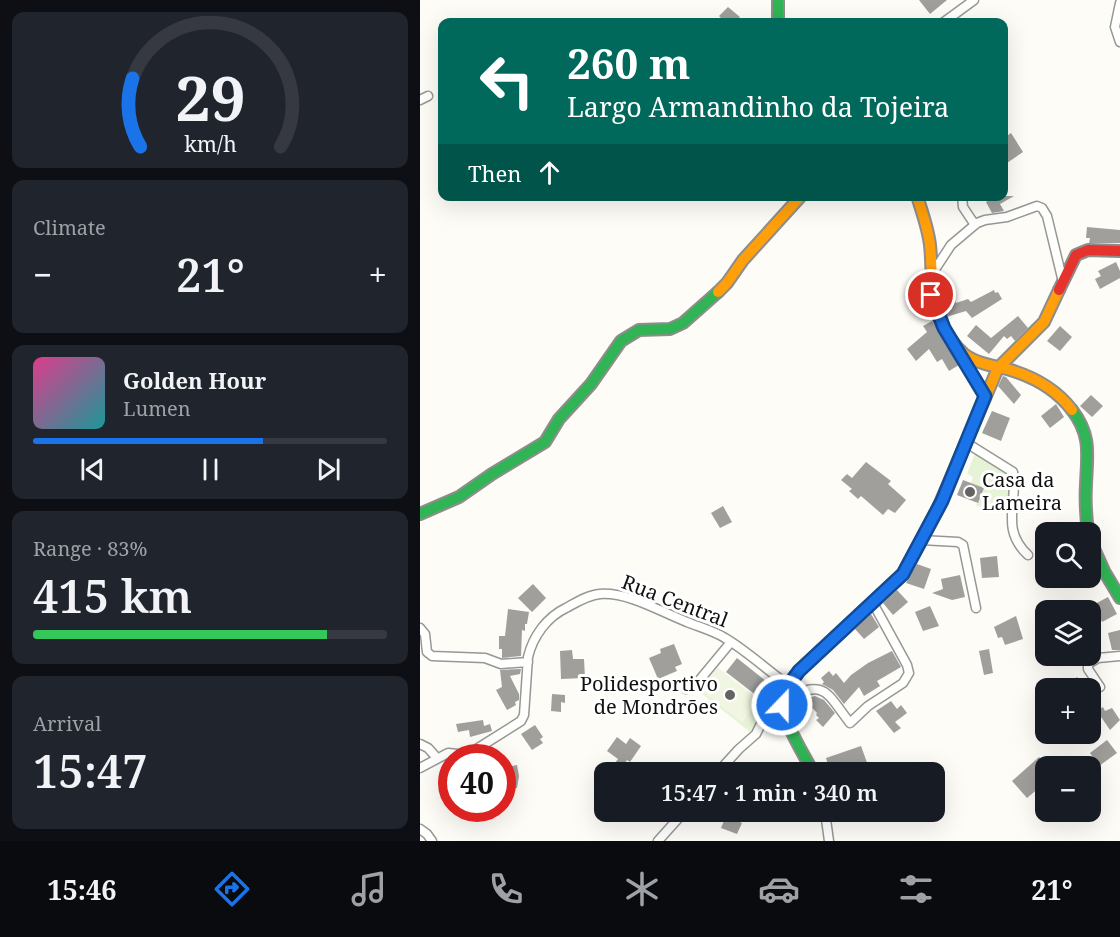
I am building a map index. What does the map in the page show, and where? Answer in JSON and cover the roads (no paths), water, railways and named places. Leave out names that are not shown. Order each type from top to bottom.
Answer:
[{"type":"street","points":[[778,0],[778,18]]},
{"type":"street","points":[[949,18],[974,0]]},
{"type":"street","points":[[1120,3],[1115,27],[1120,42]]},
{"type":"street","points":[[420,514],[459,497],[545,442],[559,419],[591,384],[621,341],[639,330],[667,330],[683,323],[727,283],[743,260],[796,201]]},
{"type":"street","points":[[918,201],[930,246],[930,277],[934,306],[948,335],[985,396]]},
{"type":"street","points":[[962,201],[963,207],[975,225]]},
{"type":"street","points":[[930,277],[951,245],[975,225],[985,220],[1010,216],[1032,206],[1040,207],[1047,216],[1063,282]]},
{"type":"street","points":[[808,762],[787,722],[782,699],[788,685],[799,671],[900,578],[942,501],[998,368],[1041,326],[1074,258],[1079,253],[1092,249],[1120,251]]},
{"type":"street","points":[[948,335],[970,359],[1036,380],[1065,402],[1079,422],[1088,446],[1085,507],[1087,522]]},
{"type":"street","points":[[965,442],[1013,472],[1012,526],[1017,543],[1028,555]]},
{"type":"street","points":[[921,540],[958,542],[963,545],[976,608]]},
{"type":"street","points":[[1101,564],[1120,598]]},
{"type":"street","name":"Rua Central","points":[[420,768],[450,752],[467,755],[521,721],[524,715],[528,662],[533,644],[552,616],[598,594],[619,596],[637,602],[721,636],[788,685]]},
{"type":"street","points":[[782,699],[805,690],[822,689],[850,723],[868,706],[905,681],[909,673],[907,665],[873,603]]},
{"type":"street","points":[[420,628],[425,634],[428,652],[432,656],[485,658],[501,664],[528,662]]},
{"type":"street","points":[[687,689],[697,683],[731,642]]},
{"type":"street","points":[[1094,678],[1087,664],[1097,658],[1119,658]]},
{"type":"street","points":[[728,762],[756,734],[776,693],[788,685]]},
{"type":"street","points":[[420,744],[428,748],[437,758]]},
{"type":"street","points":[[658,841],[675,822]]},
{"type":"street","points":[[826,822],[829,841]]},
{"type":"street","points":[[420,830],[432,841]]},
{"type":"place","name":"Casa da Lameira","points":[[970,492]]},
{"type":"place","name":"Polidesportivo de Mondrões","points":[[730,695]]}]
